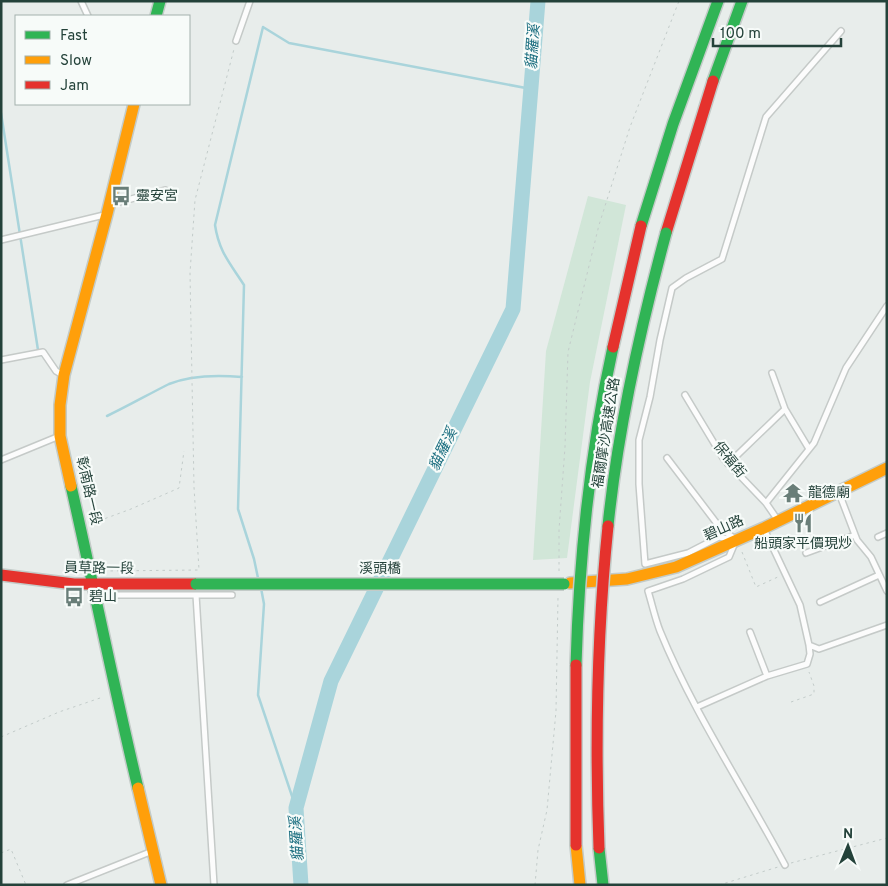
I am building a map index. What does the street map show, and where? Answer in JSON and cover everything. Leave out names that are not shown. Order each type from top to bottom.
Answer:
[{"type":"main road","points":[[156,15],[160,1]]},
{"type":"main road","name":"福爾摩沙高速公路","points":[[580,885],[576,845],[574,713],[580,569],[598,430],[617,327],[641,226],[673,124],[718,1]]},
{"type":"main road","name":"福爾摩沙高速公路","points":[[603,885],[596,789],[597,666],[611,502],[629,384],[666,233],[716,71],[742,1]]},
{"type":"main road","name":"彰南路一段","points":[[134,105],[64,375],[60,405],[60,436],[116,693],[162,885]]},
{"type":"main road","name":"碧山路","points":[[564,584],[627,579],[676,567],[764,528],[887,468]]},
{"type":"main road","name":"員草路一段","points":[[1,575],[32,581],[196,590]]},
{"type":"main road","name":"溪頭橋","points":[[196,590],[564,584]]},
{"type":"lane","points":[[81,1],[88,15]]},
{"type":"lane","points":[[236,41],[250,1]]},
{"type":"lane","points":[[736,540],[719,537],[688,553],[645,564],[639,484],[639,440],[650,397],[672,288],[686,278],[722,259],[766,117],[841,32]]},
{"type":"lane","points":[[1,240],[108,210],[164,190]]},
{"type":"lane","points":[[766,503],[814,443],[846,368],[887,306]]},
{"type":"lane","points":[[1,360],[43,352],[56,371],[64,375]]},
{"type":"lane","points":[[772,373],[785,410],[809,449]]},
{"type":"lane","name":"保福街","points":[[685,395],[723,458],[766,503],[778,521]]},
{"type":"lane","points":[[728,464],[785,410]]},
{"type":"lane","points":[[1,460],[60,436]]},
{"type":"lane","points":[[668,458],[721,529],[736,540]]},
{"type":"lane","points":[[838,492],[857,540],[871,558],[887,591]]},
{"type":"lane","points":[[697,707],[768,676],[807,664],[810,654],[809,645],[800,605],[764,528]]},
{"type":"lane","points":[[878,537],[887,533]]},
{"type":"lane","points":[[806,553],[855,535]]},
{"type":"lane","points":[[736,540],[729,556],[683,579],[648,591],[660,631],[697,707],[756,811],[784,865]]},
{"type":"lane","points":[[820,602],[880,575]]},
{"type":"lane","points":[[214,885],[196,590],[232,595]]},
{"type":"lane","points":[[809,645],[819,649],[887,625]]},
{"type":"lane","points":[[750,632],[768,676]]},
{"type":"lane","points":[[67,885],[153,851]]},
{"type":"path","points":[[103,571],[199,570],[194,487],[190,273],[196,200],[236,41]]},
{"type":"path","points":[[81,527],[131,509],[179,488],[184,451]]},
{"type":"path","points":[[736,540],[756,587],[785,574]]},
{"type":"path","points":[[791,702],[814,694],[814,686],[807,664]]},
{"type":"path","points":[[1,737],[59,712],[116,693]]},
{"type":"path","points":[[719,885],[784,865],[887,838]]},
{"type":"path","points":[[1,852],[11,849],[26,885]]},
{"type":"green space","points":[[588,196],[626,205],[590,382],[567,558],[533,560],[546,351]]},
{"type":"waterway","name":"貓羅溪","points":[[301,885],[296,808],[331,681],[513,309],[538,1]]},
{"type":"waterway","points":[[258,578],[238,509],[244,285],[222,250],[215,225],[263,27],[289,43],[531,89]]},
{"type":"waterway","points":[[1,113],[38,350]]},
{"type":"waterway","points":[[107,416],[178,381],[205,376],[242,377]]},
{"type":"waterway","points":[[261,588],[264,604],[258,695],[296,808]]},
{"type":"traffic: fast","points":[[156,15],[160,1]]},
{"type":"traffic: fast","points":[[641,226],[673,124],[718,1]]},
{"type":"traffic: fast","points":[[713,81],[742,1]]},
{"type":"traffic: fast","points":[[608,526],[612,489],[631,378],[647,305],[666,233]]},
{"type":"traffic: fast","points":[[576,665],[587,505],[598,426],[613,347]]},
{"type":"traffic: fast","points":[[71,486],[138,788]]},
{"type":"traffic: fast","points":[[196,584],[564,584]]},
{"type":"traffic: fast","points":[[599,848],[603,885]]},
{"type":"traffic: slow","points":[[71,486],[60,436],[60,405],[64,375],[134,105]]},
{"type":"traffic: slow","points":[[570,583],[627,579],[676,567],[764,528],[887,468]]},
{"type":"traffic: slow","points":[[138,788],[161,885]]},
{"type":"traffic: slow","points":[[576,845],[580,885]]},
{"type":"traffic: jam","points":[[666,233],[713,81]]},
{"type":"traffic: jam","points":[[613,347],[641,226]]},
{"type":"traffic: jam","points":[[599,848],[598,687],[601,606],[608,526]]},
{"type":"traffic: jam","points":[[1,575],[74,584],[196,584]]},
{"type":"traffic: jam","points":[[576,665],[576,845]]},
{"type":"place","name":"靈安宮","points":[[121,196]]},
{"type":"place","name":"龍德廟","points":[[793,493]]},
{"type":"place","name":"船頭家平價現炒","points":[[803,523]]},
{"type":"place","name":"碧山","points":[[74,597]]}]
